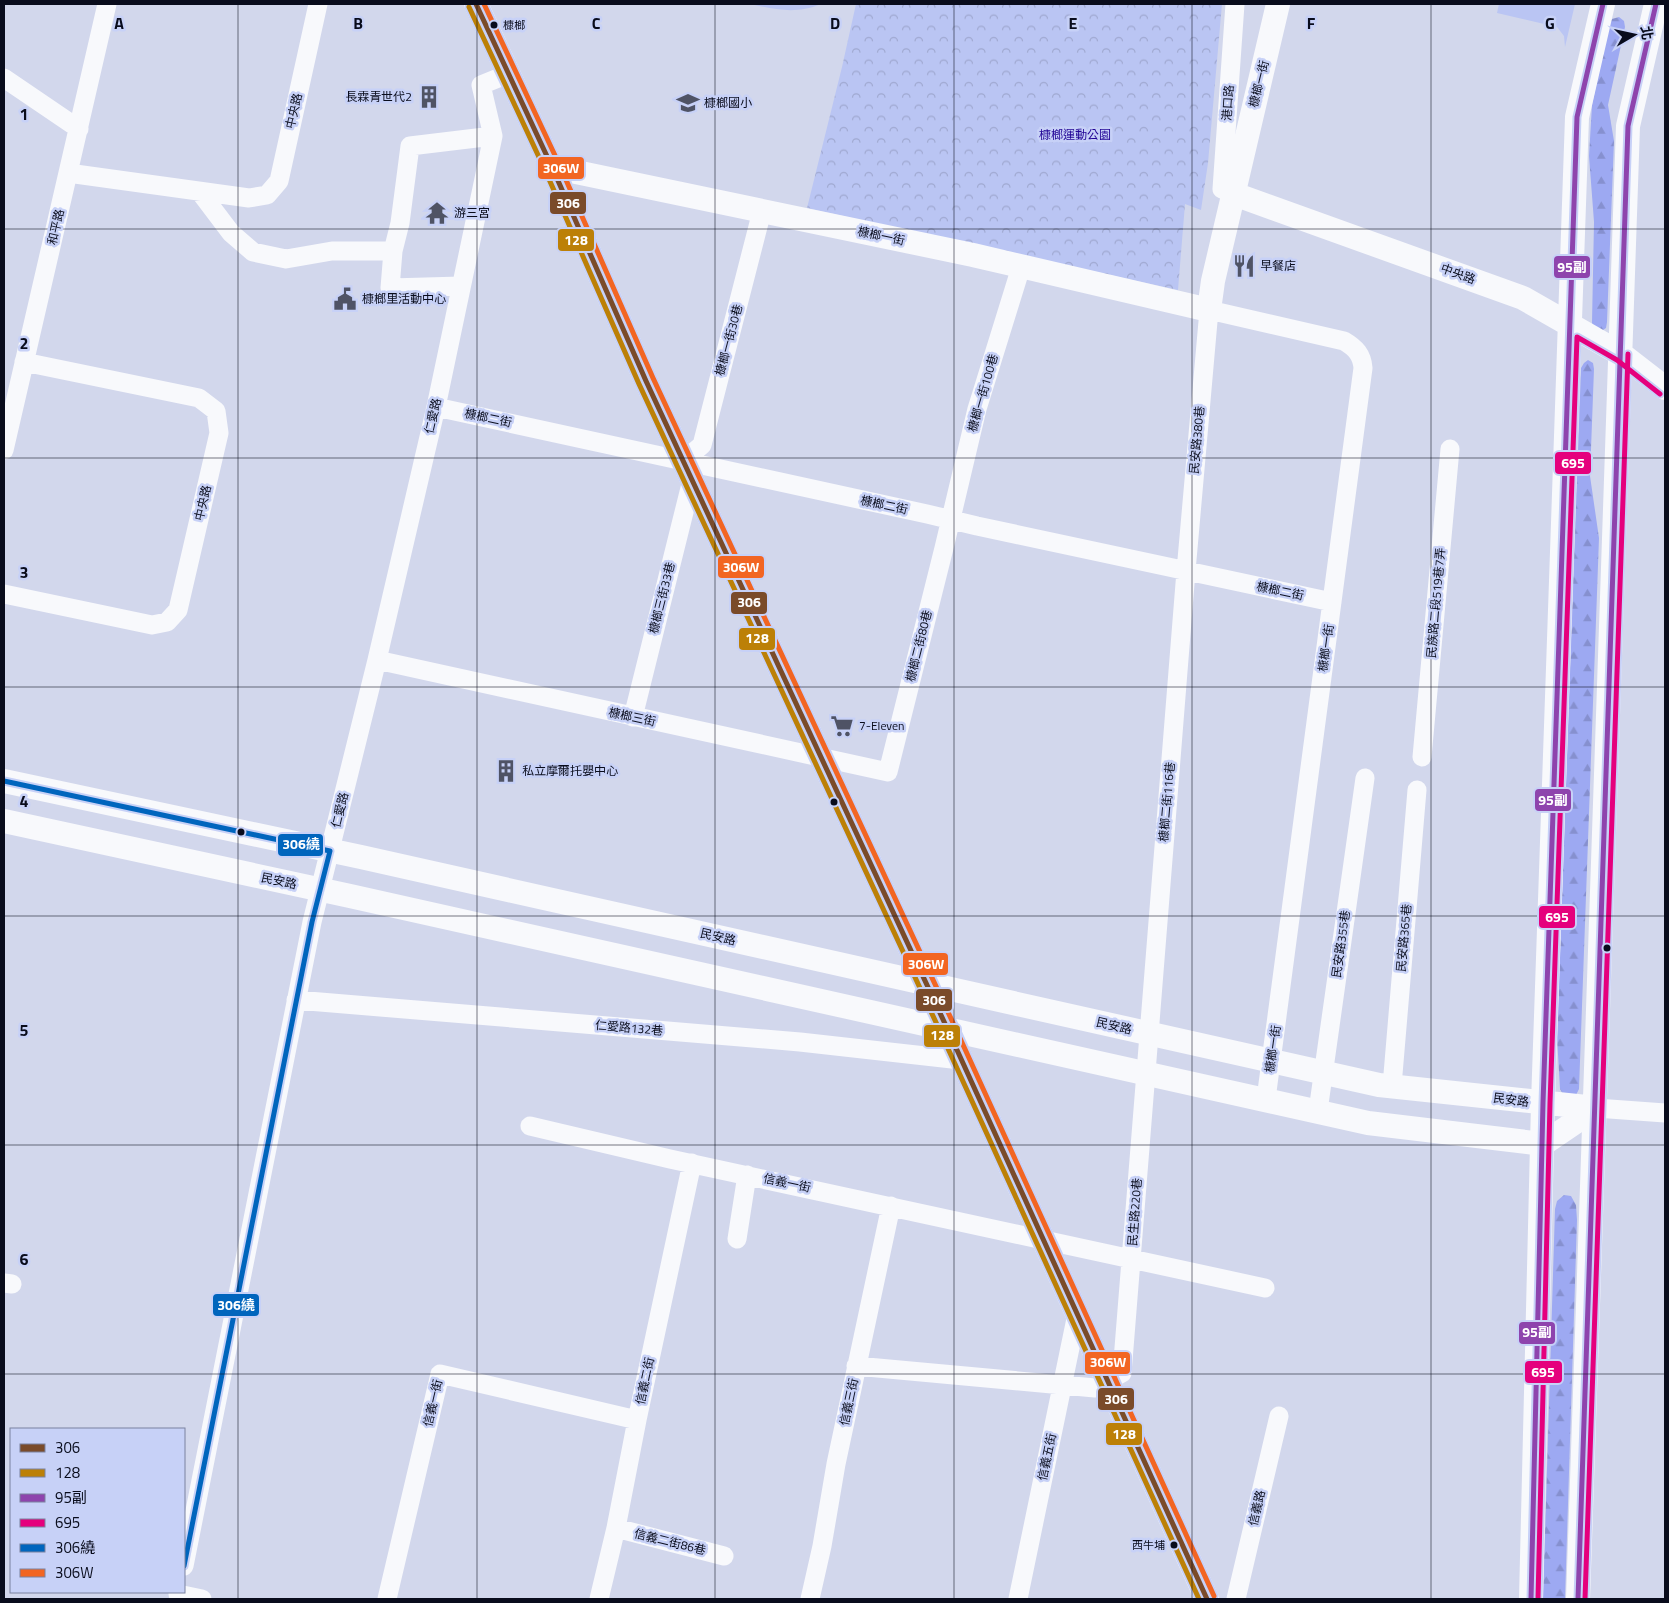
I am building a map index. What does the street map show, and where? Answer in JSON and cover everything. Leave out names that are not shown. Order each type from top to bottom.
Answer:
[{"type":"street","name":"和平路","points":[[4,450],[107,4]]},
{"type":"street","name":"中央路","points":[[68,173],[249,198],[267,195],[278,181],[318,4]]},
{"type":"street","points":[[476,4],[552,167],[646,381],[947,1028],[1207,1599]]},
{"type":"street","name":"港口路","points":[[1234,4],[1222,190],[1234,194]]},
{"type":"street","name":"槺榔一街","points":[[1209,310],[1213,281],[1278,4]]},
{"type":"street","points":[[1531,1599],[1543,1104],[1577,117],[1603,4]]},
{"type":"street","points":[[1578,1599],[1628,126],[1658,5]]},
{"type":"street","name":"仁愛路","points":[[185,1561],[296,1000],[320,890],[377,660],[436,407],[493,136],[482,85],[508,74]]},
{"type":"street","points":[[4,78],[79,129]]},
{"type":"street","points":[[461,286],[390,288],[393,251],[400,223],[410,146],[493,136]]},
{"type":"street","name":"槺榔一街","points":[[552,167],[1021,267],[1344,341],[1352,345],[1359,353],[1363,368],[1266,1099]]},
{"type":"street","points":[[200,192],[231,233],[253,252],[286,259],[332,252],[393,251]]},
{"type":"street","name":"中央路","points":[[1234,194],[1523,298],[1620,354],[1665,388]]},
{"type":"street","name":"槺榔一街30巷","points":[[687,470],[702,445],[762,211]]},
{"type":"street","name":"槺榔一街100巷","points":[[950,520],[977,409],[1021,267]]},
{"type":"street","name":"民安路380巷","points":[[1186,571],[1209,310]]},
{"type":"street","name":"中央路","points":[[4,594],[152,626],[167,622],[178,610],[219,433],[216,411],[199,398],[24,362]]},
{"type":"street","name":"槺榔二街","points":[[436,407],[687,470],[950,520],[1332,602]]},
{"type":"street","name":"民族路二段519巷7弄","points":[[1422,757],[1450,449]]},
{"type":"street","name":"槺榔三街33巷","points":[[633,717],[687,470]]},
{"type":"street","name":"槺榔二街80巷","points":[[888,772],[950,520]]},
{"type":"street","name":"槺榔二街116巷","points":[[1149,1034],[1186,571]]},
{"type":"street","name":"槺榔三街","points":[[377,660],[888,772]]},
{"type":"street","name":"民安路355巷","points":[[1318,1111],[1365,778]]},
{"type":"street","name":"民安路","points":[[4,781],[330,851],[1149,1034],[1392,1086],[1543,1104],[1596,1108]]},
{"type":"street","name":"民安路365巷","points":[[1392,1086],[1417,790]]},
{"type":"street","name":"民安路","points":[[4,821],[947,1028],[1368,1123],[1543,1144]]},
{"type":"street","name":"仁愛路132巷","points":[[296,1000],[800,1042],[961,1060]]},
{"type":"street","name":"民生路220巷","points":[[1108,1381],[1122,1373],[1149,1034]]},
{"type":"street","points":[[1543,1144],[1596,1108],[1665,1114]]},
{"type":"street","name":"信義一街","points":[[530,1126],[1044,1240]]},
{"type":"street","name":"信義二街","points":[[599,1599],[616,1528],[636,1420],[692,1163]]},
{"type":"street","points":[[737,1239],[747,1174]]},
{"type":"street","name":"信義三街","points":[[810,1599],[856,1366],[891,1206]]},
{"type":"street","points":[[1044,1240],[1265,1288]]},
{"type":"street","name":"信義五街","points":[[1018,1599],[1077,1314]]},
{"type":"street","points":[[856,1366],[1094,1388],[1108,1381]]},
{"type":"street","name":"信義一街","points":[[387,1599],[440,1374],[636,1420]]},
{"type":"street","name":"信義路","points":[[1236,1599],[1279,1416]]},
{"type":"street","name":"信義二街86巷","points":[[616,1528],[724,1556]]},
{"type":"street","points":[[178,1595],[202,1599]]},
{"type":"green space","points":[[749,4],[821,4],[793,10]]},
{"type":"green space","name":"槺榔運動公園","points":[[856,4],[1222,4],[1208,163],[1201,210],[1185,204],[1178,290],[807,208]]},
{"type":"green space","points":[[1499,4],[1575,4],[1565,47],[1564,36],[1557,27],[1497,13]]},
{"type":"green space","points":[[1619,17],[1624,21],[1625,27],[1608,105],[1614,141],[1607,322],[1606,328],[1600,332],[1594,329],[1592,323],[1594,222],[1589,156],[1592,105],[1609,24],[1612,19]]},
{"type":"green space","points":[[1588,360],[1593,363],[1594,369],[1590,476],[1599,538],[1579,1089],[1576,1095],[1564,1096],[1560,1089],[1557,1037],[1581,368]]},
{"type":"green space","points":[[1564,1195],[1571,1196],[1576,1205],[1577,1220],[1565,1599],[1543,1599],[1555,1209],[1557,1201]]},
{"type":"transit line","name":"306","points":[[476,4],[552,167],[646,381],[947,1028],[1207,1599]]},
{"type":"transit line","name":"306W","points":[[484,4],[559,164],[653,378],[954,1025],[1214,1596]]},
{"type":"transit line","name":"95副","points":[[1531,1599],[1543,1103],[1577,117],[1603,4]]},
{"type":"transit line","name":"95副","points":[[1578,1599],[1628,126],[1656,4]]},
{"type":"transit line","name":"128","points":[[469,7],[545,170],[639,384],[940,1031],[1199,1599]]},
{"type":"transit line","name":"695","points":[[1538,1599],[1550,1103],[1577,337],[1617,360],[1660,394]]},
{"type":"transit line","name":"695","points":[[1585,1599],[1628,354]]},
{"type":"transit line","name":"306繞","points":[[4,781],[330,851],[312,922],[185,1561]]},
{"type":"place","name":"槺榔","points":[[494,25]]},
{"type":"place","name":"長霖青世代2","points":[[429,97]]},
{"type":"place","name":"槺榔國小","points":[[688,103]]},
{"type":"place","name":"游三宮","points":[[437,213]]},
{"type":"place","name":"早餐店","points":[[1244,266]]},
{"type":"place","name":"槺榔里活動中心","points":[[345,299]]},
{"type":"place","name":"7-Eleven","points":[[842,726]]},
{"type":"place","name":"私立摩爾托嬰中心","points":[[506,771]]},
{"type":"place","name":"西牛埔","points":[[1174,1545]]}]
